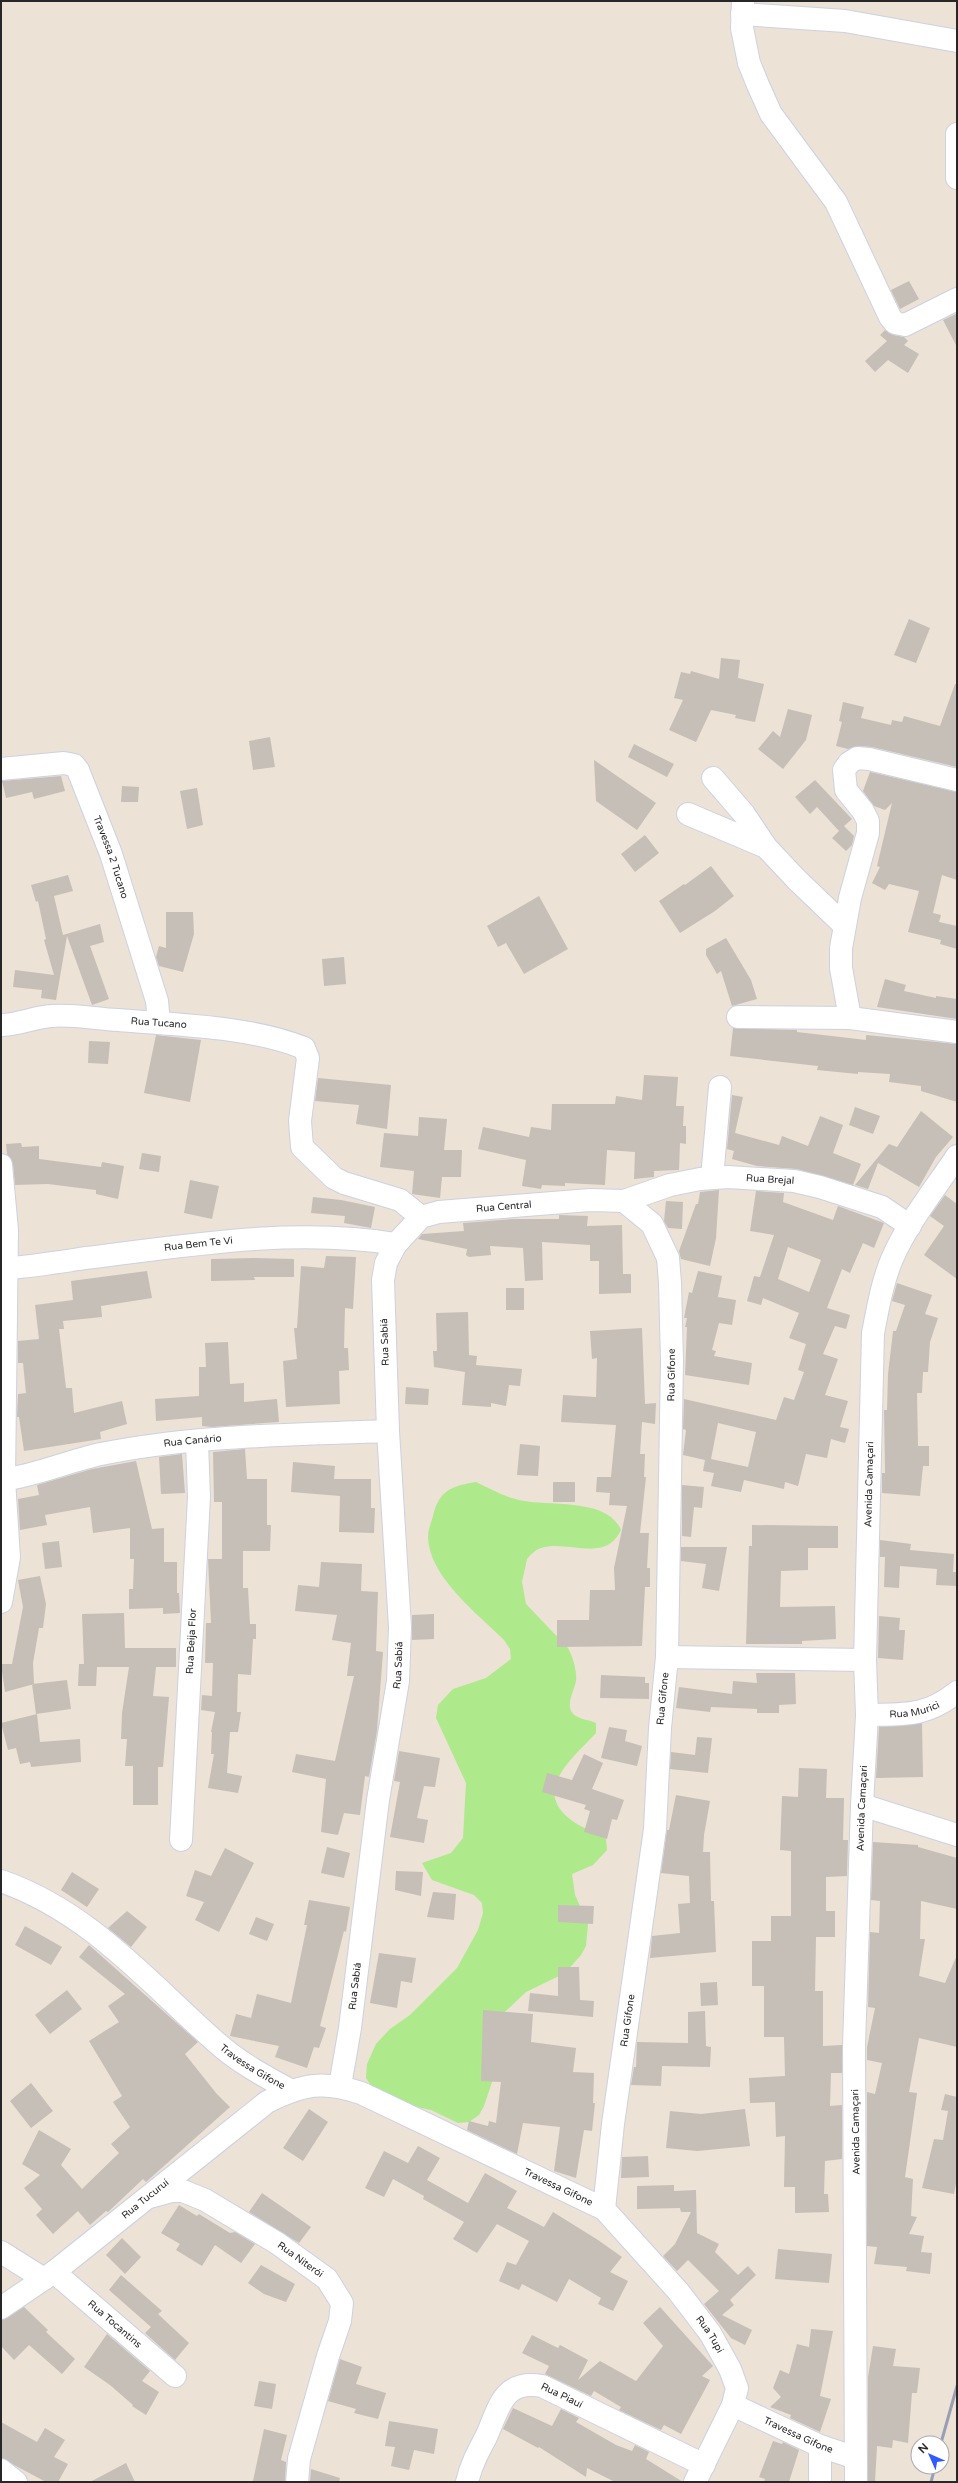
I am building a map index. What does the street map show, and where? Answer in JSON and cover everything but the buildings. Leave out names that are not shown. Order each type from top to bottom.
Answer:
[{"type":"street","points":[[957,40],[845,21],[743,8],[742,28],[749,63],[771,114],[836,202],[863,263],[892,320],[900,326],[906,325],[957,298]]},
{"type":"street","points":[[957,134],[957,178]]},
{"type":"street","points":[[850,1018],[841,968],[844,925],[868,833],[868,821],[864,811],[846,790],[844,783],[844,770],[849,763],[857,758],[870,759],[957,780]]},
{"type":"street","name":"Travessa 2 Tucano","points":[[1,769],[64,763],[74,765],[78,770],[111,854],[156,1001],[159,1023]]},
{"type":"street","points":[[713,778],[744,814],[766,847],[796,879],[844,925]]},
{"type":"street","points":[[688,814],[766,847]]},
{"type":"street","name":"Rua Tucano","points":[[1,1025],[14,1025],[52,1016],[159,1023],[279,1038],[304,1048],[308,1058],[300,1121],[302,1146],[334,1178],[344,1183],[400,1200],[421,1217]]},
{"type":"street","points":[[738,1017],[850,1018],[957,1032]]},
{"type":"street","points":[[712,1178],[720,1087]]},
{"type":"street","name":"Avenida Camaçari","points":[[856,2482],[854,2046],[862,1805],[867,1715],[865,1660],[873,1333],[880,1296],[892,1259],[910,1226],[957,1156]]},
{"type":"street","points":[[1,1165],[7,1230],[3,1269],[3,1480],[9,1557],[1,1602]]},
{"type":"street","name":"Rua Brejal","points":[[624,1201],[670,1185],[712,1178],[794,1181],[820,1187],[882,1207],[910,1226]]},
{"type":"street","name":"Rua Central","points":[[421,1217],[439,1212],[546,1203],[624,1201]]},
{"type":"street","name":"Rua Gifone","points":[[604,2209],[613,2124],[655,1829],[660,1728],[667,1657],[672,1361],[668,1258],[652,1224],[624,1201]]},
{"type":"street","points":[[396,1244],[421,1217]]},
{"type":"street","name":"Rua Bem Te Vi","points":[[3,1269],[192,1244],[284,1238],[371,1240],[396,1244]]},
{"type":"street","name":"Rua Sabiá","points":[[340,2086],[350,2028],[378,1800],[398,1681],[399,1604],[388,1431],[383,1280],[386,1263],[396,1244]]},
{"type":"street","name":"Rua Canário","points":[[3,1480],[101,1454],[197,1442],[388,1431]]},
{"type":"street","name":"Rua Beija Flor","points":[[181,1840],[199,1497],[197,1442]]},
{"type":"street","points":[[667,1657],[865,1660]]},
{"type":"street","name":"Rua Murici","points":[[867,1715],[909,1714],[932,1709],[957,1692]]},
{"type":"street","points":[[862,1805],[957,1835]]},
{"type":"street","name":"Travessa Gifone","points":[[1,1881],[36,1895],[108,1941],[216,2042],[258,2073],[290,2090],[315,2084],[340,2086],[361,2093],[604,2209]]},
{"type":"street","name":"Rua Tucuruí","points":[[1,2308],[49,2275],[251,2114],[267,2102],[290,2090]]},
{"type":"street","name":"Rua Niterói","points":[[145,2199],[172,2191],[183,2191],[205,2200],[277,2243],[327,2279],[342,2303],[340,2321],[328,2356],[299,2459],[297,2482]]},
{"type":"street","name":"Rua Tupi","points":[[604,2209],[678,2291],[710,2333],[735,2380],[738,2407],[700,2474]]},
{"type":"street","name":"Rua Tocantins","points":[[1,2252],[49,2275],[175,2376]]},
{"type":"street","name":"Rua Piauí","points":[[467,2482],[472,2462],[486,2435],[499,2403],[518,2386],[532,2384],[542,2386],[700,2474]]},
{"type":"street","name":"Travessa Gifone","points":[[738,2407],[820,2446],[856,2458]]},
{"type":"street","points":[[820,2446],[820,2482]]},
{"type":"street","points":[[1,2470],[16,2482]]},
{"type":"green space","points":[[476,1482],[513,1499],[531,1502],[576,1505],[603,1512],[614,1520],[621,1530],[614,1540],[606,1546],[585,1548],[552,1546],[537,1550],[527,1559],[522,1582],[526,1604],[568,1648],[572,1656],[576,1677],[570,1700],[573,1714],[582,1719],[596,1723],[596,1733],[567,1764],[560,1775],[555,1786],[555,1797],[560,1809],[571,1820],[606,1839],[607,1850],[593,1865],[572,1874],[575,1895],[588,1924],[586,1946],[581,1955],[565,1973],[526,1992],[491,2025],[498,2064],[484,2106],[479,2115],[469,2122],[458,2123],[431,2110],[408,2105],[376,2093],[366,2078],[367,2064],[376,2044],[390,2029],[410,2015],[457,1968],[478,1930],[483,1913],[482,1903],[474,1895],[432,1880],[422,1863],[451,1853],[463,1838],[466,1783],[436,1718],[438,1705],[453,1689],[486,1678],[511,1659],[510,1649],[504,1640],[457,1594],[437,1566],[430,1552],[428,1532],[439,1500],[453,1488]]},
{"type":"railway","points":[[943,2435],[957,2386]]},
{"type":"railway","points":[[931,2482],[933,2475]]}]
